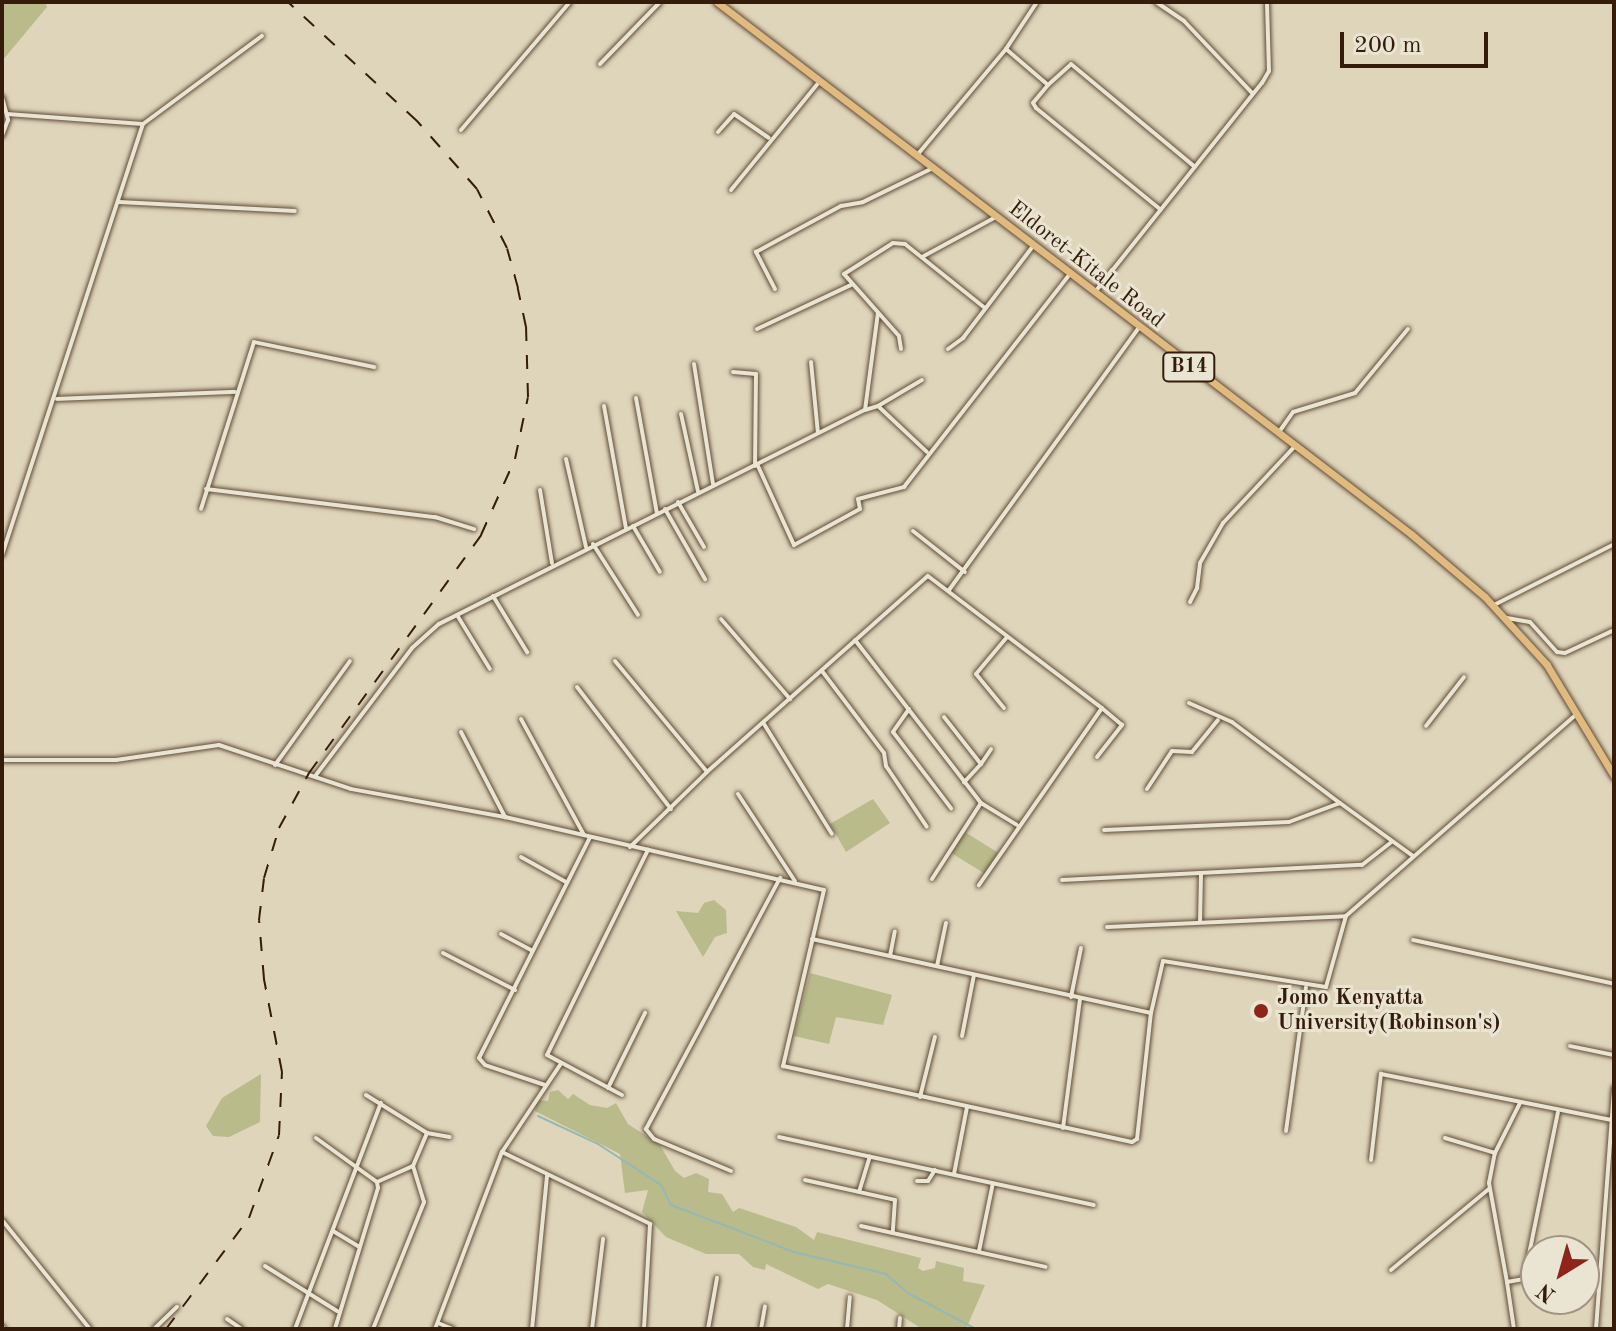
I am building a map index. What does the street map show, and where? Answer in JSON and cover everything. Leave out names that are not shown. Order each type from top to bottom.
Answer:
[{"type":"highway","name":"Eldoret-Kitale Road","points":[[717,2],[1093,294],[1411,534],[1494,605],[1547,665],[1614,776]]},
{"type":"street","points":[[461,130],[570,2]]},
{"type":"street","points":[[600,64],[660,2]]},
{"type":"street","points":[[917,156],[1006,49],[1037,2]]},
{"type":"street","points":[[1156,2],[1184,21],[1253,94]]},
{"type":"street","points":[[1093,294],[1269,71],[1267,2]]},
{"type":"street","points":[[2,555],[57,399],[143,124],[262,36]]},
{"type":"street","points":[[1006,49],[1048,85]]},
{"type":"street","points":[[1161,210],[1033,103],[1071,64],[1195,167]]},
{"type":"street","points":[[731,190],[769,145],[769,138],[820,81]]},
{"type":"street","points":[[2,97],[7,114],[2,136]]},
{"type":"street","points":[[7,114],[143,124]]},
{"type":"street","points":[[718,132],[734,114],[769,138]]},
{"type":"street","points":[[775,289],[756,252],[830,211],[933,168]]},
{"type":"street","points":[[119,202],[295,211]]},
{"type":"street","points":[[922,257],[996,217]]},
{"type":"street","points":[[901,349],[899,336],[844,274],[893,243],[905,244],[985,308]]},
{"type":"street","points":[[948,349],[985,308],[1033,246]]},
{"type":"street","points":[[733,372],[756,374],[756,466],[794,545],[860,509],[858,499],[904,487],[927,452],[1069,275]]},
{"type":"street","points":[[757,329],[851,285]]},
{"type":"street","points":[[865,410],[878,313]]},
{"type":"street","points":[[949,590],[1139,328]]},
{"type":"street","points":[[1278,435],[1293,412],[1355,393],[1408,329]]},
{"type":"street","points":[[201,509],[235,392],[257,341],[374,367]]},
{"type":"street","points":[[811,362],[818,433]]},
{"type":"street","points":[[694,364],[713,484]]},
{"type":"street","points":[[316,775],[423,636],[552,563],[878,406],[922,380]]},
{"type":"street","points":[[57,399],[235,392]]},
{"type":"street","points":[[636,398],[657,513]]},
{"type":"street","points":[[604,406],[629,527],[660,572]]},
{"type":"street","points":[[878,406],[927,452]]},
{"type":"street","points":[[681,414],[698,491]]},
{"type":"street","points":[[1190,602],[1200,563],[1223,523],[1294,447]]},
{"type":"street","points":[[566,459],[586,547]]},
{"type":"street","points":[[206,489],[435,517],[474,529]]},
{"type":"street","points":[[540,490],[552,563]]},
{"type":"street","points":[[678,502],[704,547]]},
{"type":"street","points":[[665,509],[705,579]]},
{"type":"street","points":[[913,531],[965,572]]},
{"type":"street","points":[[593,544],[638,615]]},
{"type":"street","points":[[1494,605],[1614,544]]},
{"type":"street","points":[[630,847],[707,772],[764,724],[920,578],[931,576],[1122,725],[1097,757]]},
{"type":"street","points":[[492,596],[527,652]]},
{"type":"street","points":[[457,615],[490,669]]},
{"type":"street","points":[[1505,618],[1530,622],[1557,652],[1565,653],[1614,630]]},
{"type":"street","points":[[721,619],[790,699]]},
{"type":"street","points":[[1004,708],[976,674],[1007,637]]},
{"type":"street","points":[[855,640],[981,803],[1017,825]]},
{"type":"street","points":[[275,765],[350,661]]},
{"type":"street","points":[[615,661],[707,772]]},
{"type":"street","points":[[821,670],[884,753],[886,766],[927,827]]},
{"type":"street","points":[[1426,726],[1464,677]]},
{"type":"street","points":[[577,687],[671,809]]},
{"type":"street","points":[[1189,703],[1218,720],[1232,722],[1413,856]]},
{"type":"street","points":[[979,885],[1017,825],[1102,708]]},
{"type":"street","points":[[909,709],[893,732],[951,808]]},
{"type":"street","points":[[2,760],[116,760],[209,743],[316,775],[351,789],[505,817],[824,890],[783,1066],[1063,1128],[1137,1139],[1151,1013],[1163,961],[1326,987],[1346,916],[1577,713]]},
{"type":"street","points":[[944,717],[981,764]]},
{"type":"street","points":[[521,719],[584,835]]},
{"type":"street","points":[[1147,789],[1172,751],[1192,752],[1218,720]]},
{"type":"street","points":[[764,724],[832,834]]},
{"type":"street","points":[[461,732],[505,817]]},
{"type":"street","points":[[964,782],[991,749]]},
{"type":"street","points":[[738,794],[796,883]]},
{"type":"street","points":[[932,879],[981,803]]},
{"type":"street","points":[[1104,830],[1289,822],[1340,803]]},
{"type":"street","points":[[545,1085],[480,1062],[590,837]]},
{"type":"street","points":[[1062,880],[1362,865],[1391,842]]},
{"type":"street","points":[[622,1095],[560,1065],[548,1052],[648,850]]},
{"type":"street","points":[[521,857],[566,882]]},
{"type":"street","points":[[1200,922],[1201,875]]},
{"type":"street","points":[[731,1171],[654,1139],[646,1129],[780,878]]},
{"type":"street","points":[[1107,927],[1346,916]]},
{"type":"street","points":[[937,966],[946,923]]},
{"type":"street","points":[[890,956],[895,931]]},
{"type":"street","points":[[501,934],[533,951]]},
{"type":"street","points":[[812,939],[1151,1013]]},
{"type":"street","points":[[1413,940],[1614,984]]},
{"type":"street","points":[[1071,997],[1081,948]]},
{"type":"street","points":[[443,953],[515,990]]},
{"type":"street","points":[[962,1036],[974,974]]},
{"type":"street","points":[[1286,1131],[1306,986]]},
{"type":"street","points":[[1063,1128],[1080,999]]},
{"type":"street","points":[[608,1088],[645,1013]]},
{"type":"street","points":[[920,1097],[935,1037]]},
{"type":"street","points":[[1570,1046],[1614,1055]]},
{"type":"street","points":[[435,1329],[502,1152],[560,1065]]},
{"type":"street","points":[[1371,1160],[1381,1074],[1558,1112],[1611,1120]]},
{"type":"street","points":[[1596,1329],[1614,1088]]},
{"type":"street","points":[[366,1095],[427,1133],[450,1137]]},
{"type":"street","points":[[295,1329],[381,1103]]},
{"type":"street","points":[[1514,1329],[1489,1189],[1495,1153],[1520,1103]]},
{"type":"street","points":[[954,1174],[967,1107]]},
{"type":"street","points":[[1507,1282],[1524,1279],[1558,1112]]},
{"type":"street","points":[[373,1329],[424,1202],[413,1166],[427,1133]]},
{"type":"street","points":[[779,1137],[1094,1205]]},
{"type":"street","points":[[316,1138],[377,1182]]},
{"type":"street","points":[[1445,1138],[1495,1153]]},
{"type":"street","points":[[1608,1144],[1614,1155]]},
{"type":"street","points":[[502,1152],[652,1227],[644,1329]]},
{"type":"street","points":[[859,1192],[870,1157]]},
{"type":"street","points":[[335,1329],[337,1311],[377,1182],[413,1166]]},
{"type":"street","points":[[917,1181],[928,1181],[935,1170]]},
{"type":"street","points":[[532,1329],[548,1175]]},
{"type":"street","points":[[805,1180],[897,1201],[893,1232]]},
{"type":"street","points":[[979,1251],[993,1182]]},
{"type":"street","points":[[1391,1270],[1489,1189]]},
{"type":"street","points":[[2,1220],[90,1329]]},
{"type":"street","points":[[861,1226],[1046,1267]]},
{"type":"street","points":[[332,1230],[358,1246]]},
{"type":"street","points":[[592,1329],[603,1239]]},
{"type":"street","points":[[265,1266],[337,1311]]},
{"type":"street","points":[[708,1329],[717,1278]]},
{"type":"street","points":[[847,1329],[850,1297]]},
{"type":"street","points":[[761,1329],[765,1306]]},
{"type":"street","points":[[154,1329],[177,1307]]},
{"type":"street","points":[[899,1329],[900,1318]]},
{"type":"street","points":[[227,1319],[242,1329]]},
{"type":"street","points":[[438,1323],[453,1329]]},
{"type":"green space","points":[[2,2],[45,2],[47,7],[2,61]]},
{"type":"green space","points":[[873,799],[890,823],[846,852],[830,824]]},
{"type":"green space","points":[[965,832],[998,853],[985,874],[952,853]]},
{"type":"green space","points":[[714,900],[726,910],[727,933],[715,937],[703,957],[676,911],[698,913],[704,903]]},
{"type":"green space","points":[[810,973],[892,995],[883,1025],[836,1017],[829,1044],[794,1036]]},
{"type":"green space","points":[[261,1074],[260,1122],[229,1137],[213,1136],[206,1126],[222,1098]]},
{"type":"green space","points":[[558,1090],[568,1099],[573,1094],[590,1105],[607,1108],[616,1103],[628,1124],[660,1145],[675,1171],[684,1178],[696,1173],[709,1179],[708,1192],[722,1194],[733,1212],[739,1208],[796,1227],[814,1240],[817,1232],[921,1258],[918,1268],[923,1271],[935,1268],[936,1261],[964,1268],[963,1281],[985,1285],[966,1329],[922,1329],[877,1300],[828,1284],[818,1289],[766,1264],[765,1270],[753,1267],[739,1254],[706,1254],[666,1237],[642,1212],[648,1190],[625,1193],[620,1154],[535,1111],[537,1100],[548,1101],[550,1092]]},
{"type":"waterway","points":[[538,1116],[598,1144],[661,1185],[671,1205],[794,1252],[886,1274],[908,1293],[976,1329]]},
{"type":"railway","points":[[166,1329],[249,1218],[279,1135],[282,1072],[264,979],[259,920],[264,878],[279,828],[309,773],[481,535],[515,459],[528,397],[526,327],[518,288],[507,248],[477,189],[417,121],[288,2]]},
{"type":"place","name":"Jomo Kenyatta University(Robinson's)","points":[[1261,1011]]}]
